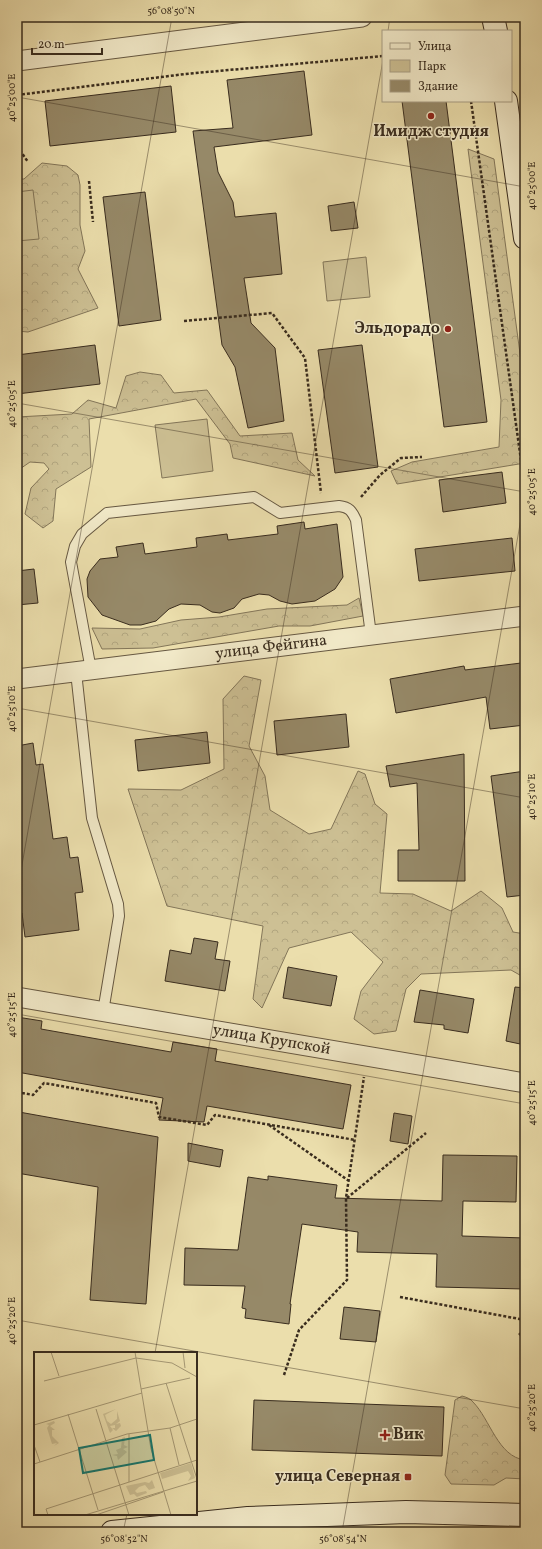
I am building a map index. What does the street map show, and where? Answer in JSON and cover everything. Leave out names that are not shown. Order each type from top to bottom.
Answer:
[{"type":"street","points":[[17,61],[362,17]]},
{"type":"street","points":[[494,17],[496,30]]},
{"type":"street","points":[[506,102],[525,238]]},
{"type":"street","name":"улица Фейгина","points":[[17,679],[525,616]]},
{"type":"street","name":"улица Крупской","points":[[17,997],[525,1083]]},
{"type":"street","points":[[112,1532],[248,1518],[406,1512],[525,1515]]},
{"type":"lane","points":[[103,1012],[119,916],[118,904],[92,818],[83,671],[71,562],[74,546],[82,534],[107,514],[254,497],[280,512],[340,506],[351,509],[356,520],[371,635]]},
{"type":"path","points":[[17,95],[185,74],[382,56]]},
{"type":"path","points":[[471,102],[525,489]]},
{"type":"path","points":[[17,146],[28,162]]},
{"type":"path","points":[[88,181],[93,222]]},
{"type":"path","points":[[184,321],[272,313],[304,358],[323,508]]},
{"type":"path","points":[[351,509],[380,475],[401,458],[422,457]]},
{"type":"path","points":[[284,1375],[299,1330],[347,1280],[346,1198],[367,1056]]},
{"type":"path","points":[[17,1092],[33,1095],[44,1083],[156,1103],[159,1117],[207,1125],[215,1115],[355,1140]]},
{"type":"path","points":[[267,1124],[349,1181]]},
{"type":"path","points":[[346,1198],[426,1133]]},
{"type":"path","points":[[400,1297],[525,1320]]},
{"type":"path","points":[[518,1334],[525,1329]]},
{"type":"green space","points":[[468,149],[494,159],[525,391],[525,463],[397,484],[391,471],[412,462],[499,447],[501,400]]},
{"type":"green space","points":[[42,163],[67,166],[78,175],[80,185],[80,225],[85,251],[78,269],[98,308],[28,332],[17,331],[17,179],[24,179]]},
{"type":"green space","points":[[33,190],[39,239],[17,241],[17,192]]},
{"type":"green space","points":[[366,257],[370,297],[327,301],[323,262]]},
{"type":"green space","points":[[140,372],[161,375],[174,393],[207,390],[240,436],[292,433],[298,460],[315,476],[233,458],[230,444],[196,399],[89,419],[91,467],[56,489],[53,521],[43,528],[25,514],[31,488],[49,469],[44,463],[30,462],[17,471],[17,417],[72,414],[88,400],[116,408],[126,376]]},
{"type":"green space","points":[[207,419],[213,471],[162,478],[155,425]]},
{"type":"green space","points":[[359,598],[363,616],[310,626],[279,626],[153,648],[102,649],[92,628],[140,629],[181,620],[219,617],[267,609],[347,605]]},
{"type":"green space","points":[[244,676],[261,680],[249,746],[265,776],[270,810],[309,834],[331,829],[358,771],[365,774],[375,804],[387,814],[380,893],[413,894],[451,911],[481,891],[502,908],[513,932],[525,934],[525,978],[511,970],[421,974],[406,989],[396,1031],[374,1034],[354,1019],[361,991],[383,962],[351,932],[289,948],[262,1008],[253,999],[263,926],[167,906],[128,789],[181,790],[224,769],[223,699]]},
{"type":"green space","points":[[462,1396],[471,1400],[479,1409],[501,1445],[516,1457],[525,1460],[525,1479],[506,1478],[494,1485],[451,1484],[445,1475],[455,1400]]},
{"type":"building","points":[[304,71],[312,135],[214,147],[218,172],[233,202],[235,217],[276,213],[282,274],[244,278],[251,323],[275,348],[284,421],[248,428],[235,367],[222,345],[193,131],[233,128],[227,80]]},
{"type":"building","points":[[171,86],[176,132],[50,146],[45,101]]},
{"type":"building","points":[[402,102],[446,102],[487,422],[444,427]]},
{"type":"building","points":[[145,192],[161,320],[119,326],[103,197]]},
{"type":"building","points":[[354,202],[358,228],[331,231],[328,206]]},
{"type":"building","points":[[95,345],[100,384],[17,394],[17,355]]},
{"type":"building","points":[[362,345],[378,467],[335,473],[318,350]]},
{"type":"building","points":[[502,472],[506,503],[443,512],[439,480]]},
{"type":"building","points":[[304,522],[305,529],[337,524],[343,577],[335,589],[315,601],[292,604],[280,601],[269,595],[259,594],[242,599],[234,608],[220,613],[212,612],[200,605],[181,604],[169,609],[156,621],[141,625],[130,625],[102,615],[88,597],[87,579],[90,571],[100,559],[118,557],[116,547],[143,543],[145,554],[197,547],[196,538],[227,534],[228,540],[278,534],[277,526]]},
{"type":"building","points":[[512,538],[515,571],[419,581],[415,549]]},
{"type":"building","points":[[34,569],[38,603],[17,605],[17,571]]},
{"type":"building","points":[[521,663],[525,694],[525,725],[490,729],[486,697],[396,713],[390,679],[464,666],[465,670]]},
{"type":"building","points":[[346,714],[349,747],[277,755],[274,721]]},
{"type":"building","points":[[207,732],[210,763],[138,771],[135,740]]},
{"type":"building","points":[[33,743],[36,765],[43,764],[53,839],[67,837],[70,858],[78,857],[83,892],[75,893],[79,930],[25,937],[22,913],[17,913],[17,746]]},
{"type":"building","points":[[464,754],[465,881],[398,881],[398,850],[419,850],[417,783],[390,787],[386,766]]},
{"type":"building","points":[[525,771],[525,895],[507,897],[491,776]]},
{"type":"building","points":[[194,938],[218,942],[215,959],[230,961],[225,991],[165,981],[170,950],[191,954]]},
{"type":"building","points":[[288,967],[337,976],[331,1006],[283,998]]},
{"type":"building","points":[[515,987],[525,988],[525,1045],[506,1041]]},
{"type":"building","points":[[420,990],[474,999],[468,1033],[444,1029],[444,1025],[414,1022]]},
{"type":"building","points":[[17,1017],[42,1021],[41,1029],[171,1052],[173,1042],[217,1049],[215,1061],[351,1085],[343,1129],[207,1106],[204,1122],[159,1120],[163,1098],[17,1072]]},
{"type":"building","points":[[19,1112],[158,1137],[146,1304],[90,1300],[98,1187],[17,1173],[17,1123]]},
{"type":"building","points":[[394,1113],[412,1116],[408,1144],[390,1141]]},
{"type":"building","points":[[188,1143],[223,1150],[220,1167],[188,1161]]},
{"type":"building","points":[[443,1155],[517,1156],[516,1202],[463,1201],[462,1236],[525,1238],[525,1289],[436,1287],[437,1254],[357,1252],[358,1232],[302,1224],[290,1304],[289,1324],[245,1318],[246,1309],[242,1308],[245,1286],[184,1285],[185,1248],[238,1250],[248,1177],[268,1180],[268,1176],[337,1185],[335,1198],[442,1201]]},
{"type":"building","points":[[344,1307],[380,1311],[376,1342],[340,1339]]},
{"type":"building","points":[[254,1400],[444,1407],[442,1456],[252,1450]]},
{"type":"place","name":"Имидж студия","points":[[431,116]]},
{"type":"place","name":"Эльдорадо","points":[[448,329]]},
{"type":"place","name":"Вик","points":[[385,1435]]},
{"type":"place","name":"улица Северная","points":[[408,1477]]}]
